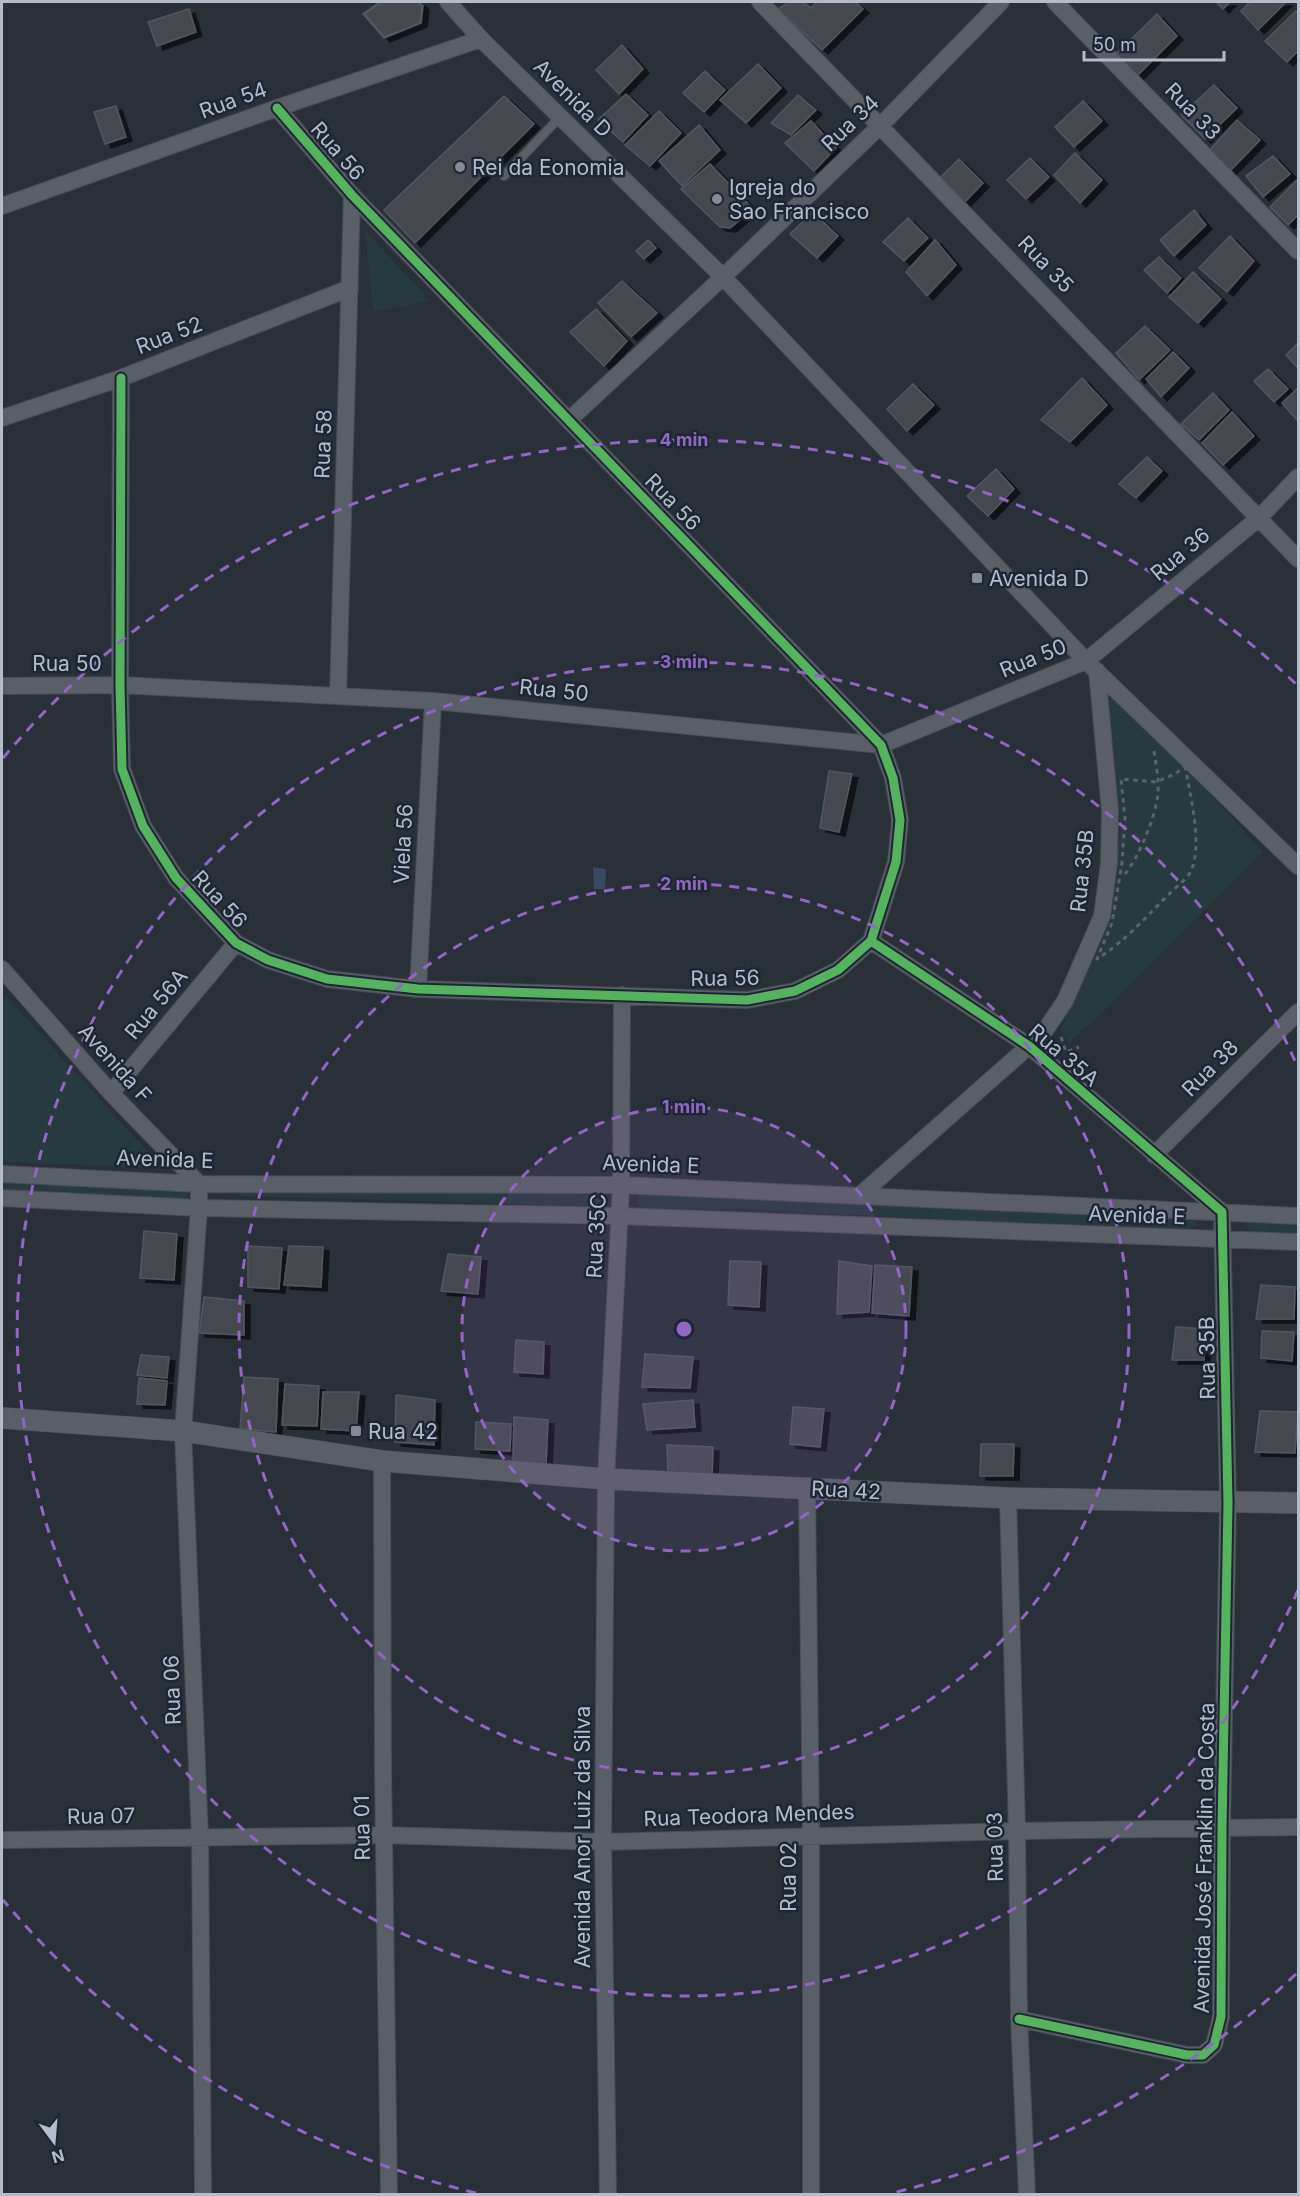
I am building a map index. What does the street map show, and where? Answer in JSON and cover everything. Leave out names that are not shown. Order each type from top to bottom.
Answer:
[{"type":"street","name":"Avenida D","points":[[448,2],[481,39],[723,277],[1092,666],[1299,866]]},
{"type":"street","name":"Rua 35","points":[[760,2],[1299,559]]},
{"type":"street","name":"Rua 34","points":[[569,420],[723,277],[881,125],[1001,2]]},
{"type":"street","name":"Rua 33","points":[[1054,2],[1299,251]]},
{"type":"street","name":"Rua 54","points":[[2,206],[277,108],[481,39]]},
{"type":"street","name":"Rua 56","points":[[121,378],[122,769],[143,826],[176,878],[236,943],[268,960],[327,979],[418,989],[747,1000],[795,991],[838,970],[871,941],[896,862],[900,820],[892,778],[881,745],[352,195],[277,108]]},
{"type":"street","name":"Rua 58","points":[[338,695],[352,195]]},
{"type":"street","name":"Rua 52","points":[[2,418],[121,378],[350,288]]},
{"type":"street","name":"Rua 36","points":[[1092,666],[1259,518],[1299,477]]},
{"type":"street","name":"Rua 50","points":[[2,686],[120,685],[433,701],[881,745],[1092,666]]},
{"type":"street","name":"Rua 35B","points":[[859,1196],[1029,1046],[1046,1029],[1065,1001],[1102,916],[1109,864],[1110,811],[1092,666]]},
{"type":"street","name":"Viela 56","points":[[418,989],[433,701]]},
{"type":"street","name":"Rua 35A","points":[[871,941],[1029,1046],[1222,1212]]},
{"type":"street","name":"Rua 56A","points":[[111,1093],[236,943]]},
{"type":"street","name":"Avenida F","points":[[2,969],[111,1093],[199,1185]]},
{"type":"street","name":"Rua 35C","points":[[606,1479],[620,1216],[622,995]]},
{"type":"street","name":"Rua 38","points":[[1154,1155],[1299,1012]]},
{"type":"street","name":"Avenida E","points":[[2,1174],[199,1185],[621,1185],[1299,1216]]},
{"type":"street","name":"Rua 06","points":[[199,1185],[183,1431],[200,1838],[203,2194]]},
{"type":"street","name":"Avenida E","points":[[2,1198],[199,1208],[620,1216],[1222,1241],[1299,1242]]},
{"type":"street","name":"Rua 35B","points":[[1222,1212],[1228,1503]]},
{"type":"street","name":"Rua 42","points":[[2,1418],[183,1431],[382,1461],[606,1479],[1008,1498],[1299,1503]]},
{"type":"street","name":"Rua 01","points":[[382,1461],[389,2194]]},
{"type":"street","name":"Avenida Anor Luiz da Silva","points":[[606,1479],[603,1842],[608,2194]]},
{"type":"street","name":"Rua 02","points":[[807,1487],[811,1836],[811,2194]]},
{"type":"street","name":"Rua 03","points":[[1008,1498],[1017,1831],[1018,2019],[1027,2194]]},
{"type":"street","name":"Avenida José Franklin da Costa","points":[[1018,2019],[1187,2055],[1203,2055],[1214,2045],[1221,2017],[1221,1828],[1228,1503]]},
{"type":"street","name":"Rua Teodora Mendes","points":[[200,1838],[384,1835],[603,1842],[1017,1831],[1299,1827]]},
{"type":"street","name":"Rua 07","points":[[2,1840],[200,1838]]},
{"type":"lane","points":[[504,176],[560,117]]},
{"type":"path","points":[[1154,748],[1158,780],[1154,816],[1137,858],[1120,880],[1109,934],[1097,959],[1146,918],[1191,870],[1195,850],[1195,821],[1185,766],[1175,774],[1158,780]]},
{"type":"green space","points":[[365,230],[430,301],[373,312]]},
{"type":"green space","points":[[1114,696],[1120,698],[1263,852],[1069,1043],[1060,1030],[1110,921],[1121,824],[1104,704]]},
{"type":"green space","points":[[2,992],[162,1168],[2,1162]]},
{"type":"green space","points":[[2,1180],[186,1189],[188,1197],[182,1199],[2,1189]]},
{"type":"green space","points":[[237,1191],[579,1194],[601,1196],[603,1204],[598,1206],[241,1196]]},
{"type":"green space","points":[[639,1192],[1004,1211],[1186,1217],[1196,1219],[1198,1225],[1188,1228],[975,1221],[749,1209],[648,1208],[639,1206],[637,1200]]},
{"type":"green space","points":[[1252,1221],[1298,1223],[1298,1233],[1257,1232],[1246,1226]]},
{"type":"water","points":[[593,867],[606,869],[605,889],[594,889]]},
{"type":"building","points":[[380,2],[419,2],[423,6],[421,23],[384,38],[363,14]]},
{"type":"building","points":[[381,2],[417,2],[422,6],[420,23],[384,37],[365,14]]},
{"type":"building","points":[[789,2],[803,2],[811,8],[817,2],[855,2],[863,9],[822,50],[778,9]]},
{"type":"building","points":[[1216,2],[1230,2],[1223,9]]},
{"type":"building","points":[[1250,2],[1286,2],[1258,30],[1241,11]]},
{"type":"building","points":[[189,9],[196,32],[157,46],[148,22]]},
{"type":"building","points":[[1296,11],[1298,14],[1298,51],[1287,62],[1265,41]]},
{"type":"building","points":[[1157,14],[1177,36],[1135,78],[1115,55]]},
{"type":"building","points":[[622,45],[643,69],[619,94],[596,70]]},
{"type":"building","points":[[758,64],[781,88],[746,123],[720,100]]},
{"type":"building","points":[[705,71],[725,90],[704,112],[683,93]]},
{"type":"building","points":[[1214,85],[1237,108],[1205,139],[1181,115]]},
{"type":"building","points":[[626,94],[648,115],[623,142],[598,120]]},
{"type":"building","points":[[798,95],[816,110],[791,135],[771,123]]},
{"type":"building","name":"Rei da Eonomia","points":[[504,96],[534,124],[415,243],[384,210]]},
{"type":"building","points":[[1083,101],[1102,121],[1074,147],[1055,127]]},
{"type":"building","points":[[116,106],[126,137],[105,144],[94,112]]},
{"type":"building","points":[[659,111],[681,133],[650,166],[625,145]]},
{"type":"building","points":[[1237,120],[1260,140],[1228,173],[1206,154]]},
{"type":"building","points":[[811,121],[836,148],[814,171],[785,143]]},
{"type":"building","points":[[699,125],[720,150],[682,186],[659,161]]},
{"type":"building","points":[[1075,153],[1102,180],[1080,203],[1054,175]]},
{"type":"building","points":[[1273,156],[1290,174],[1263,197],[1246,176]]},
{"type":"building","points":[[1030,158],[1049,177],[1026,199],[1007,180]]},
{"type":"building","points":[[959,159],[983,183],[963,204],[939,179]]},
{"type":"building","name":"Igreja do Sao Francisco","points":[[710,164],[753,209],[730,228],[720,227],[681,189]]},
{"type":"building","points":[[1298,179],[1298,215],[1288,225],[1270,207]]},
{"type":"building","points":[[1194,210],[1206,225],[1174,256],[1160,240]]},
{"type":"building","points":[[813,212],[838,236],[817,258],[790,234]]},
{"type":"building","points":[[908,218],[928,238],[904,261],[883,242]]},
{"type":"building","points":[[1230,236],[1254,261],[1227,292],[1199,268]]},
{"type":"building","points":[[648,240],[656,248],[644,259],[636,251]]},
{"type":"building","points":[[935,240],[956,265],[927,296],[906,272]]},
{"type":"building","points":[[1159,257],[1181,278],[1167,293],[1144,270]]},
{"type":"building","points":[[1193,272],[1221,299],[1198,323],[1169,297]]},
{"type":"building","points":[[622,281],[657,313],[631,337],[598,303]]},
{"type":"building","points":[[596,309],[627,341],[604,366],[570,332]]},
{"type":"building","points":[[1145,326],[1170,350],[1139,380],[1116,353]]},
{"type":"building","points":[[1298,343],[1298,368],[1286,355]]},
{"type":"building","points":[[1173,352],[1189,368],[1161,397],[1146,379]]},
{"type":"building","points":[[1268,369],[1288,389],[1274,402],[1254,381]]},
{"type":"building","points":[[1082,378],[1107,405],[1070,442],[1041,420]]},
{"type":"building","points":[[913,384],[934,405],[907,431],[887,409]]},
{"type":"building","points":[[1298,388],[1298,421],[1282,403]]},
{"type":"building","points":[[1213,393],[1229,410],[1199,440],[1181,424]]},
{"type":"building","points":[[1232,412],[1254,436],[1223,465],[1202,443]]},
{"type":"building","points":[[1147,457],[1162,471],[1136,498],[1119,484]]},
{"type":"building","points":[[996,469],[1014,489],[988,516],[967,496]]},
{"type":"building","points":[[829,771],[852,774],[839,832],[820,828]]},
{"type":"building","points":[[144,1231],[177,1234],[174,1280],[140,1278]]},
{"type":"building","points":[[248,1246],[282,1248],[279,1289],[248,1287]]},
{"type":"building","points":[[289,1246],[323,1247],[321,1287],[284,1285]]},
{"type":"building","points":[[448,1254],[481,1257],[478,1294],[441,1291]]},
{"type":"building","points":[[730,1261],[761,1262],[759,1307],[728,1305]]},
{"type":"building","points":[[839,1261],[872,1266],[869,1312],[837,1314]]},
{"type":"building","points":[[875,1265],[912,1267],[909,1316],[872,1313]]},
{"type":"building","points":[[1261,1285],[1295,1287],[1294,1319],[1256,1319]]},
{"type":"building","points":[[204,1297],[244,1301],[244,1335],[199,1333]]},
{"type":"building","points":[[1176,1327],[1206,1329],[1204,1360],[1172,1360]]},
{"type":"building","points":[[1262,1331],[1294,1332],[1292,1361],[1261,1358]]},
{"type":"building","points":[[516,1340],[544,1342],[543,1374],[514,1372]]},
{"type":"building","points":[[645,1354],[693,1357],[690,1388],[642,1387]]},
{"type":"building","points":[[141,1355],[169,1357],[167,1378],[137,1375]]},
{"type":"building","points":[[244,1377],[278,1379],[276,1432],[240,1429]]},
{"type":"building","points":[[139,1378],[167,1381],[165,1405],[137,1404]]},
{"type":"building","points":[[285,1384],[319,1386],[317,1426],[282,1425]]},
{"type":"building","points":[[323,1392],[359,1392],[356,1431],[321,1429]]},
{"type":"building","points":[[396,1395],[435,1400],[434,1445],[395,1442]]},
{"type":"building","points":[[693,1400],[695,1427],[647,1430],[643,1404]]},
{"type":"building","points":[[793,1407],[824,1409],[820,1447],[790,1444]]},
{"type":"building","points":[[1260,1411],[1298,1412],[1295,1453],[1255,1452]]},
{"type":"building","points":[[514,1417],[548,1420],[546,1464],[513,1463]]},
{"type":"building","points":[[476,1422],[511,1424],[510,1451],[475,1449]]},
{"type":"building","points":[[981,1444],[1014,1444],[1013,1476],[980,1476]]},
{"type":"building","points":[[667,1445],[713,1447],[712,1476],[668,1474]]},
{"type":"cycle path","points":[[121,378],[122,769],[143,826],[176,878],[236,943],[268,960],[327,979],[418,989],[747,1000],[795,991],[838,970],[871,941],[896,862],[900,820],[893,778],[881,745],[352,195],[277,108]]},
{"type":"cycle path","points":[[871,941],[1029,1046],[1222,1212],[1228,1503],[1221,2017],[1214,2045],[1203,2055],[1187,2055],[1019,2019]]},
{"type":"place","name":"Rei da Eonomia","points":[[460,167]]},
{"type":"place","name":"Igreja do Sao Francisco","points":[[717,199]]},
{"type":"place","name":"Avenida D","points":[[977,578]]},
{"type":"place","name":"Rua 42","points":[[356,1431]]}]
